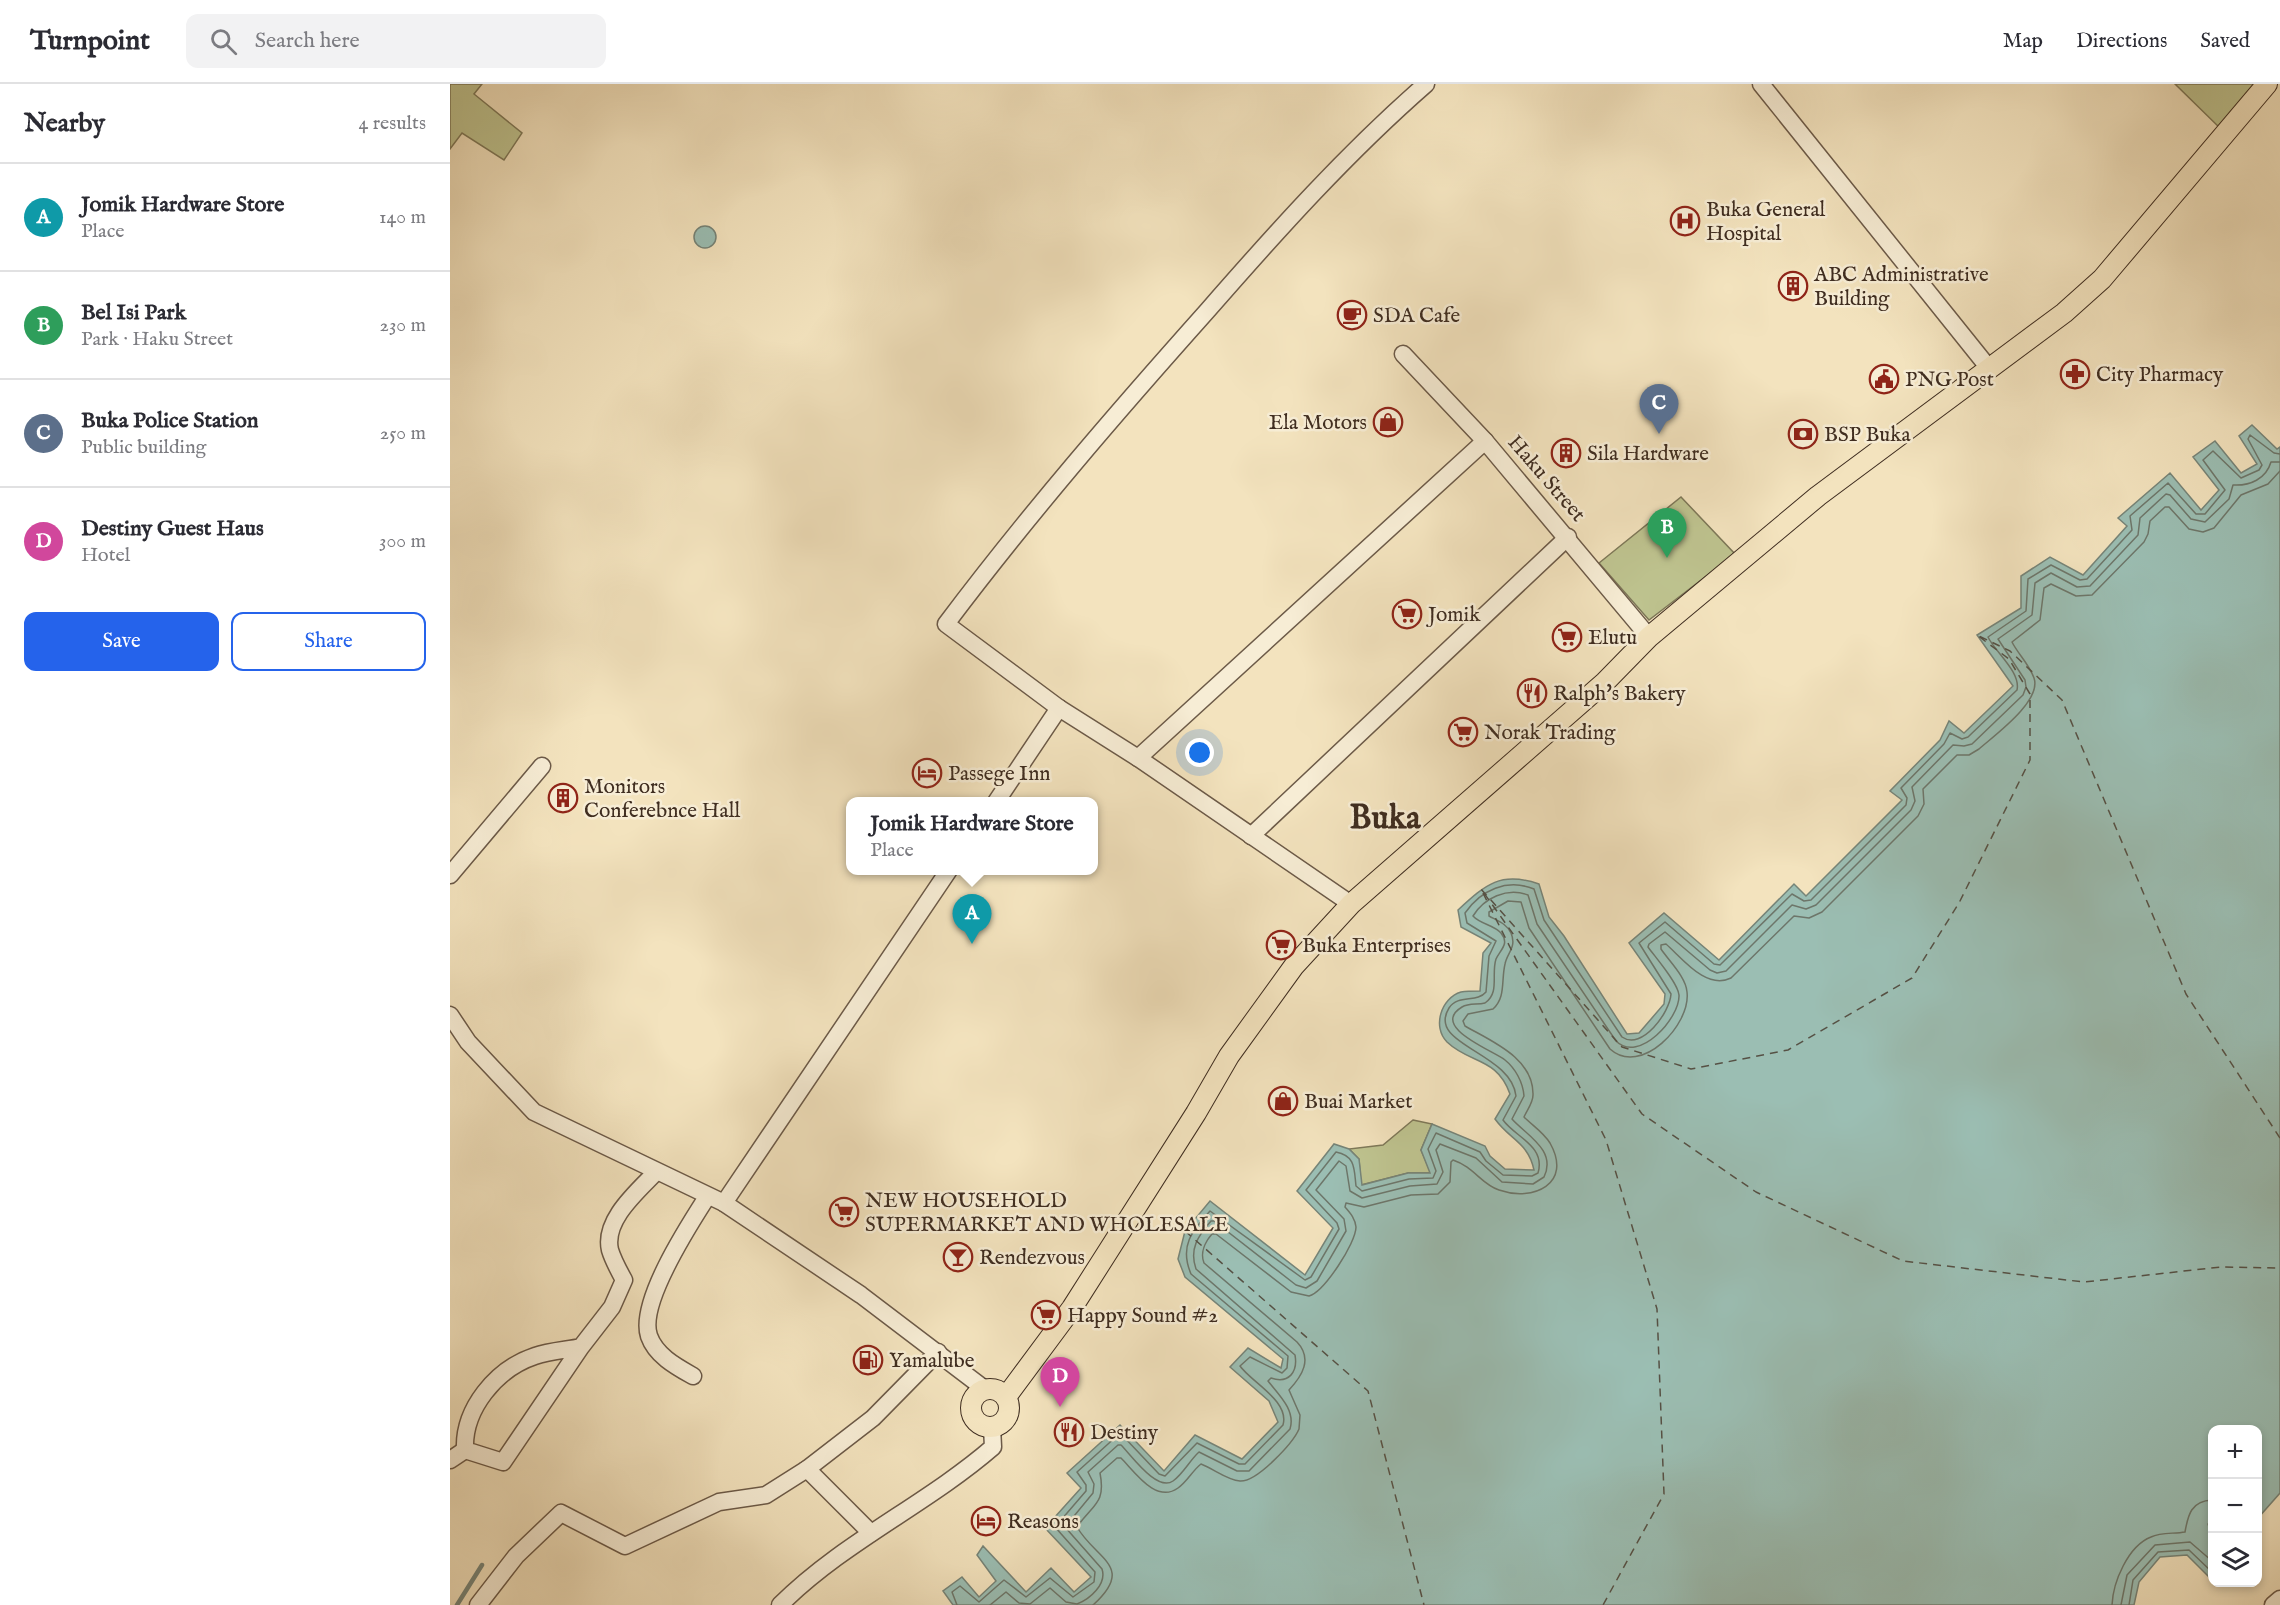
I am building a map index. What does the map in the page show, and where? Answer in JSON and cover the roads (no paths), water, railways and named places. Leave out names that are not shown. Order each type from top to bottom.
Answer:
[{"type":"main road","points":[[1006,1397],[1072,1308],[1229,1056],[1294,966],[1351,904],[1605,682],[1649,637],[1818,496],[1988,367],[2064,313],[2102,279],[2267,84]]},
{"type":"main road","points":[[993,1389],[1006,1397],[1009,1409],[1006,1418],[992,1427],[984,1426],[973,1415],[974,1399],[986,1390],[993,1389]]},
{"type":"street","points":[[1351,904],[1138,758],[1059,708],[946,624],[1031,513],[1286,220],[1395,111],[1426,84]]},
{"type":"street","points":[[1761,84],[1988,367]]},
{"type":"street","name":"Haku Street","points":[[1403,354],[1485,441],[1568,537],[1649,637]]},
{"type":"street","points":[[1138,758],[1485,441]]},
{"type":"street","points":[[1251,836],[1568,537]]},
{"type":"street","points":[[999,797],[1059,708]]},
{"type":"street","points":[[450,875],[542,766]]},
{"type":"street","points":[[724,1203],[946,875]]},
{"type":"street","points":[[450,1015],[468,1042],[534,1112],[707,1197],[724,1203],[861,1295],[986,1390]]},
{"type":"street","points":[[465,1450],[503,1462],[581,1347],[612,1307],[624,1281],[610,1250],[610,1234],[623,1209],[656,1172]]},
{"type":"street","points":[[693,1376],[668,1362],[650,1338],[648,1327],[651,1305],[672,1253],[707,1197]]},
{"type":"street","points":[[465,1450],[464,1436],[472,1408],[505,1371],[535,1355],[581,1347]]},
{"type":"street","points":[[478,1605],[516,1556],[561,1513],[625,1546],[719,1502],[766,1495],[807,1469],[873,1418],[938,1352]]},
{"type":"street","points":[[780,1605],[794,1591],[871,1533],[961,1475],[993,1448],[992,1427]]},
{"type":"street","points":[[450,1460],[465,1450]]},
{"type":"street","points":[[807,1469],[871,1533]]},
{"type":"street","points":[[2273,1605],[2280,1599]]},
{"type":"water","points":[[705,226],[713,229],[716,237],[713,245],[705,248],[697,245],[694,237],[697,229]]},
{"type":"water","points":[[2252,425],[2277,449],[2280,447],[2280,1493],[2262,1513],[2262,1425],[2208,1425],[2208,1576],[2187,1555],[2160,1557],[2139,1582],[2134,1605],[953,1605],[943,1591],[962,1577],[979,1597],[996,1581],[977,1555],[983,1546],[1026,1592],[1051,1568],[1074,1592],[1091,1577],[1045,1528],[1081,1488],[1067,1473],[1120,1425],[1164,1471],[1195,1435],[1242,1459],[1278,1422],[1269,1401],[1230,1367],[1248,1348],[1281,1368],[1283,1359],[1185,1277],[1178,1259],[1185,1231],[1210,1201],[1305,1275],[1333,1228],[1297,1191],[1334,1144],[1349,1149],[1359,1159],[1362,1185],[1408,1173],[1430,1173],[1421,1150],[1432,1124],[1485,1146],[1490,1156],[1505,1169],[1534,1170],[1523,1147],[1495,1119],[1510,1094],[1505,1082],[1490,1067],[1456,1049],[1442,1036],[1441,1014],[1448,1000],[1461,992],[1480,991],[1483,953],[1491,943],[1461,927],[1458,910],[1477,893],[1495,882],[1514,879],[1539,884],[1549,917],[1564,936],[1627,1034],[1639,1033],[1664,1004],[1665,994],[1629,943],[1664,913],[1719,960],[1794,884],[1806,896],[1902,800],[1890,791],[1940,740],[1949,721],[1964,733],[2013,686],[1977,635],[2021,608],[2021,576],[2050,557],[2083,575],[2127,526],[2118,518],[2170,473],[2201,510],[2219,490],[2193,457],[2215,441],[2241,473],[2257,464],[2239,436]]},
{"type":"waterway","points":[[457,1605],[482,1565]]},
{"type":"place","name":"Buka General Hospital","points":[[1685,221]]},
{"type":"place","name":"ABC Administrative Building","points":[[1793,286]]},
{"type":"place","name":"SDA Cafe","points":[[1352,315]]},
{"type":"place","name":"City Pharmacy","points":[[2075,374]]},
{"type":"place","name":"PNG Post","points":[[1884,379]]},
{"type":"place","name":"Ela Motors","points":[[1388,422]]},
{"type":"place","name":"Buka Police Station","points":[[1659,434]]},
{"type":"place","name":"BSP Buka","points":[[1803,434]]},
{"type":"place","name":"Sila Hardware","points":[[1566,453]]},
{"type":"place","name":"Bel Isi Park","points":[[1667,558]]},
{"type":"place","name":"Jomik","points":[[1407,614]]},
{"type":"place","name":"Elutu","points":[[1567,637]]},
{"type":"place","name":"Ralph's Bakery","points":[[1532,693]]},
{"type":"place","name":"Norak Trading","points":[[1463,732]]},
{"type":"place","name":"Passege Inn","points":[[927,773]]},
{"type":"place","name":"Monitors Conferebnce Hall","points":[[563,798]]},
{"type":"place","name":"Jomik Hardware Store","points":[[972,944]]},
{"type":"place","name":"Buka Enterprises","points":[[1281,945]]},
{"type":"place","name":"Buai Market","points":[[1283,1101]]},
{"type":"place","name":"NEW HOUSEHOLD SUPERMARKET AND WHOLESALE","points":[[844,1212]]},
{"type":"place","name":"Rendezvous","points":[[958,1257]]},
{"type":"place","name":"Happy Sound #2","points":[[1046,1315]]},
{"type":"place","name":"Yamalube","points":[[868,1360]]},
{"type":"place","name":"Destiny Guest Haus","points":[[1060,1407]]},
{"type":"place","name":"Destiny","points":[[1069,1432]]},
{"type":"place","name":"Reasons","points":[[986,1521]]},
{"type":"district","name":"Buka","points":[[1385,816]]}]
